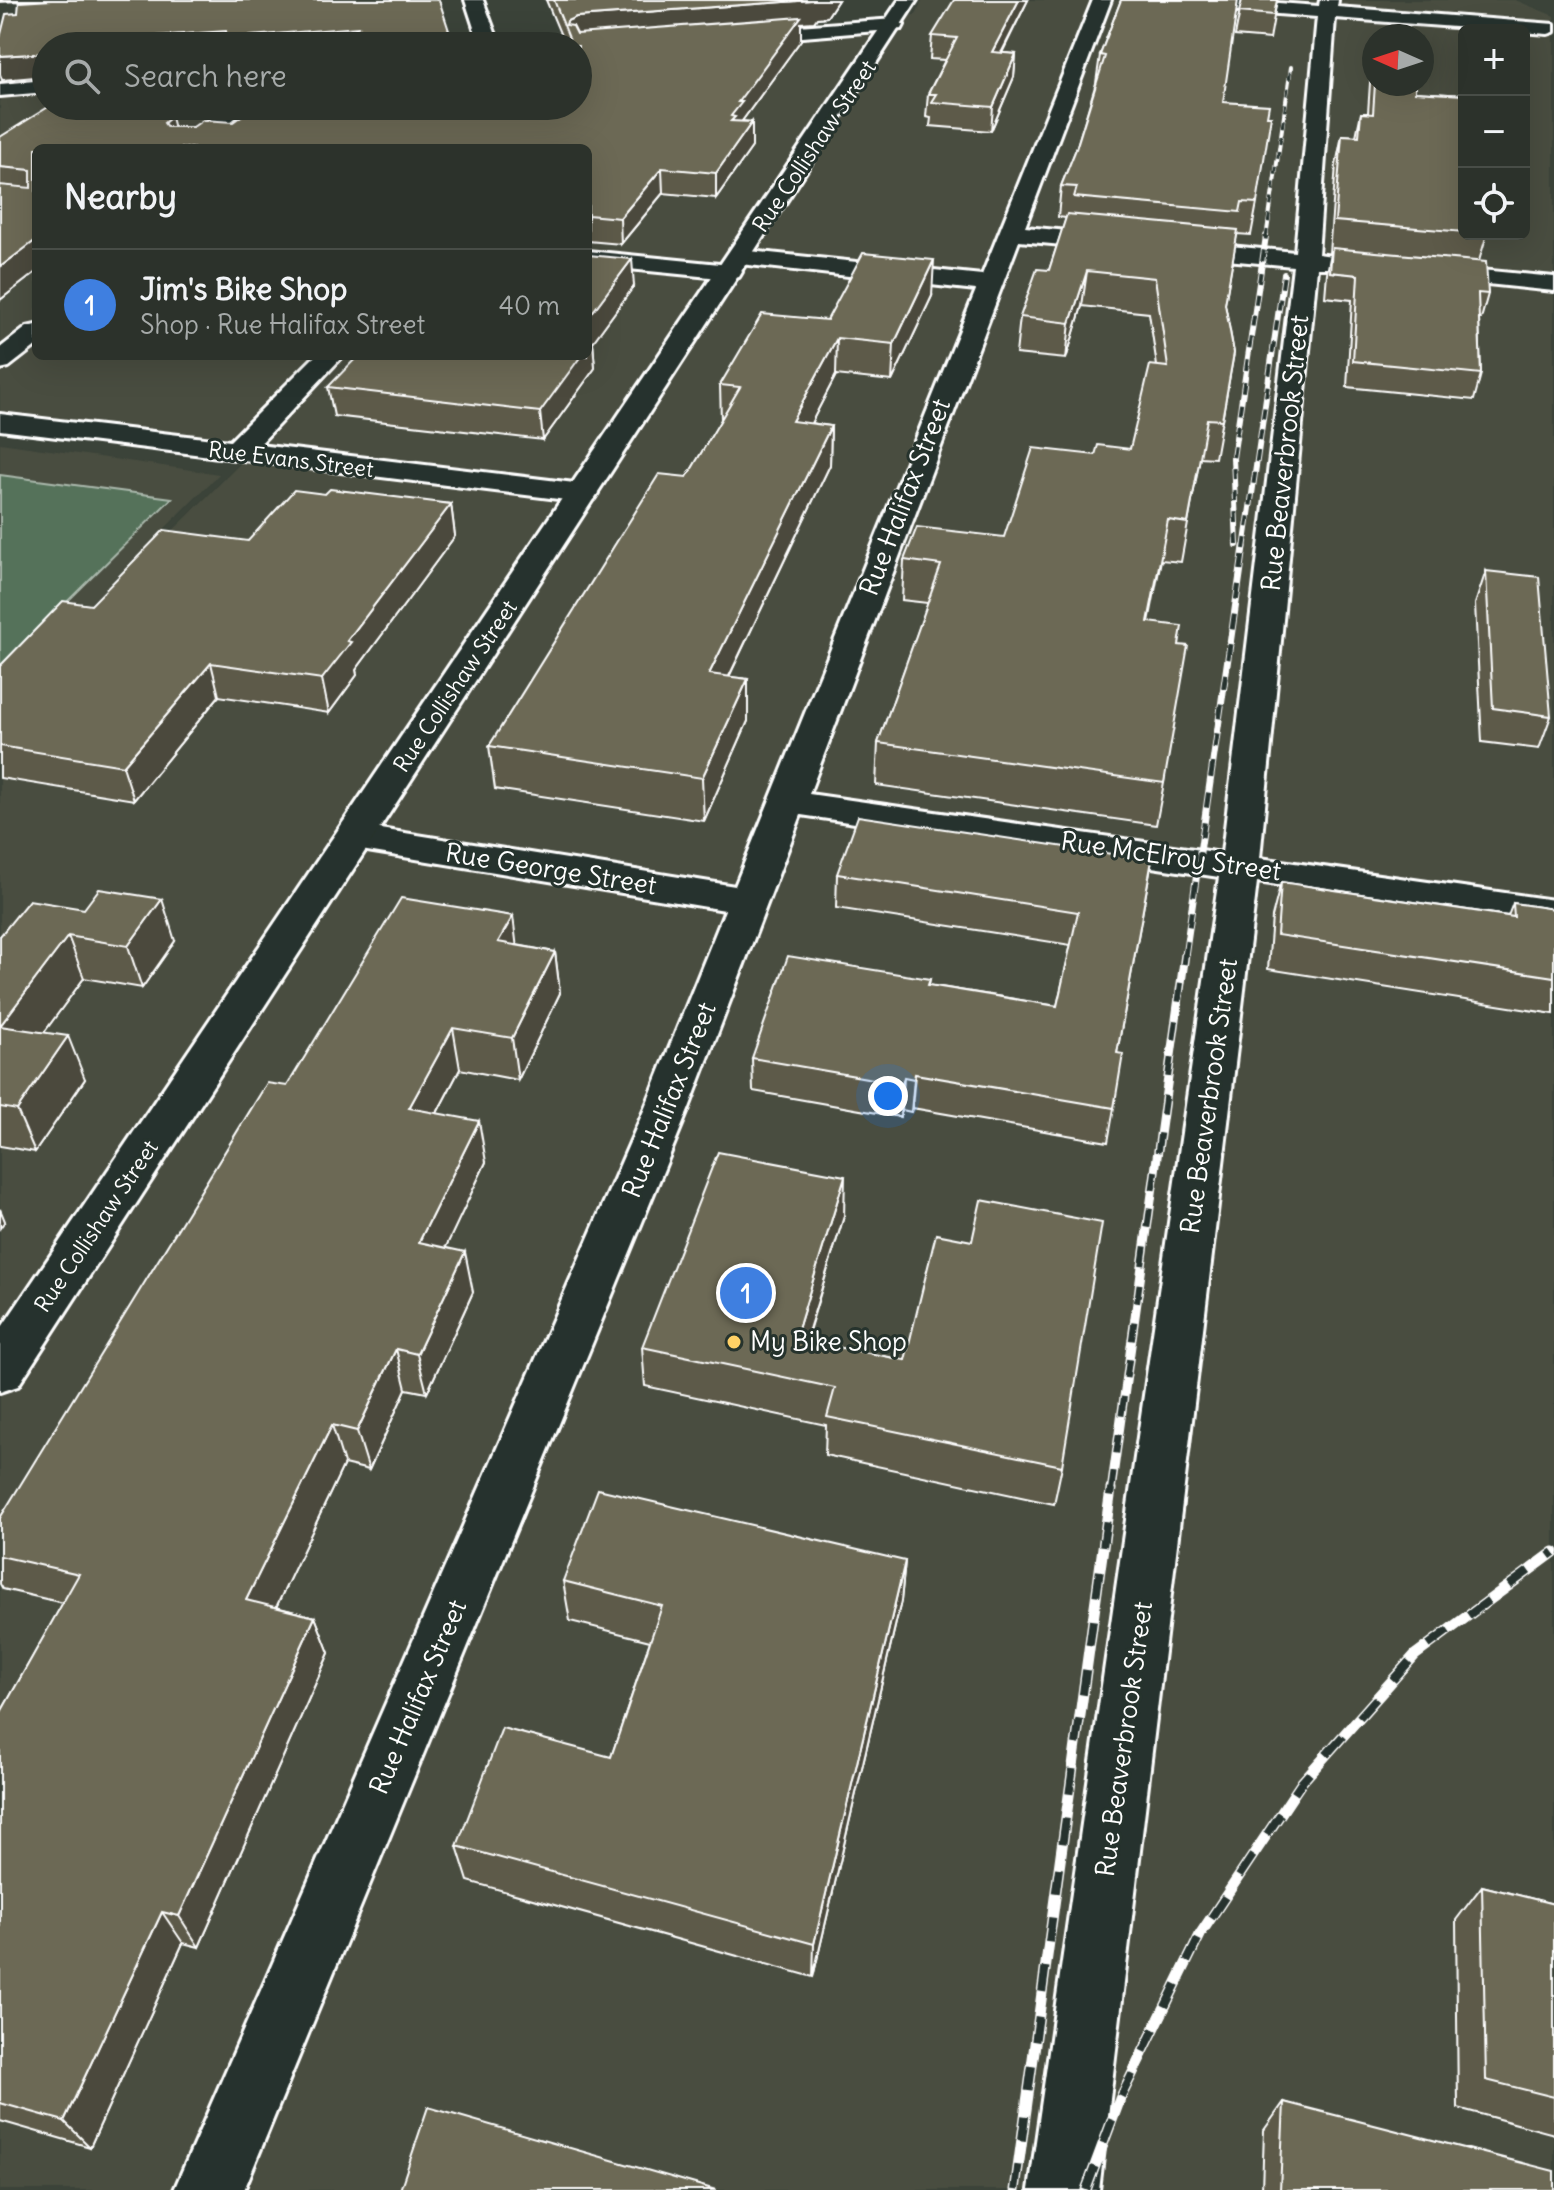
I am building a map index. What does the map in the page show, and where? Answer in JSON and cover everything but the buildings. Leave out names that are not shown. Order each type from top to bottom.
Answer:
[{"type":"street","points":[[474,0],[485,32]]},
{"type":"street","name":"Rue Halifax Street","points":[[209,2190],[667,1108],[982,298],[992,284],[1102,0]]},
{"type":"street","points":[[1160,0],[1328,5],[1551,29]]},
{"type":"street","name":"Rue Beaverbrook Street","points":[[1064,2190],[1240,865],[1306,260],[1328,5]]},
{"type":"street","points":[[1492,5],[1551,29]]},
{"type":"street","points":[[714,38],[901,12]]},
{"type":"street","name":"Rue Collishaw Street","points":[[0,1371],[901,12]]},
{"type":"street","points":[[0,90],[32,87]]},
{"type":"street","points":[[189,144],[221,120]]},
{"type":"street","points":[[1011,233],[1368,266]]},
{"type":"street","points":[[592,258],[735,265],[992,284]]},
{"type":"street","points":[[1399,269],[1554,284]]},
{"type":"street","points":[[0,361],[32,336]]},
{"type":"street","points":[[236,452],[326,360]]},
{"type":"street","name":"Rue Evans Street","points":[[0,422],[583,493]]},
{"type":"street","name":"Rue McElroy Street","points":[[787,802],[1240,865],[1554,913]]},
{"type":"street","name":"Rue George Street","points":[[355,837],[747,901]]},
{"type":"shaded area","points":[[922,0],[1515,0],[1554,16],[1554,2190],[0,2190],[0,703],[259,445],[0,412],[0,82],[32,79],[32,120],[592,120],[592,39],[916,15]]},
{"type":"shaded area","points":[[0,443],[219,474],[0,694]]},
{"type":"green space","points":[[0,475],[172,498],[0,668]]},
{"type":"railway","points":[[1266,238],[1291,67]]},
{"type":"railway","points":[[1237,545],[1233,458],[1266,236]]},
{"type":"railway","points":[[1244,549],[1284,274]]},
{"type":"railway","points":[[1185,956],[1244,547]]},
{"type":"railway","points":[[1111,1491],[1185,954]]},
{"type":"railway","points":[[1015,2190],[1111,1489]]},
{"type":"railway","points":[[1086,2190],[1120,2099],[1201,1933],[1302,1782],[1415,1655],[1554,1552]]},
{"type":"place","name":"Jim's Bike Shop","points":[[746,1293]]},
{"type":"place","name":"My Bike Shop","points":[[734,1342]]}]
